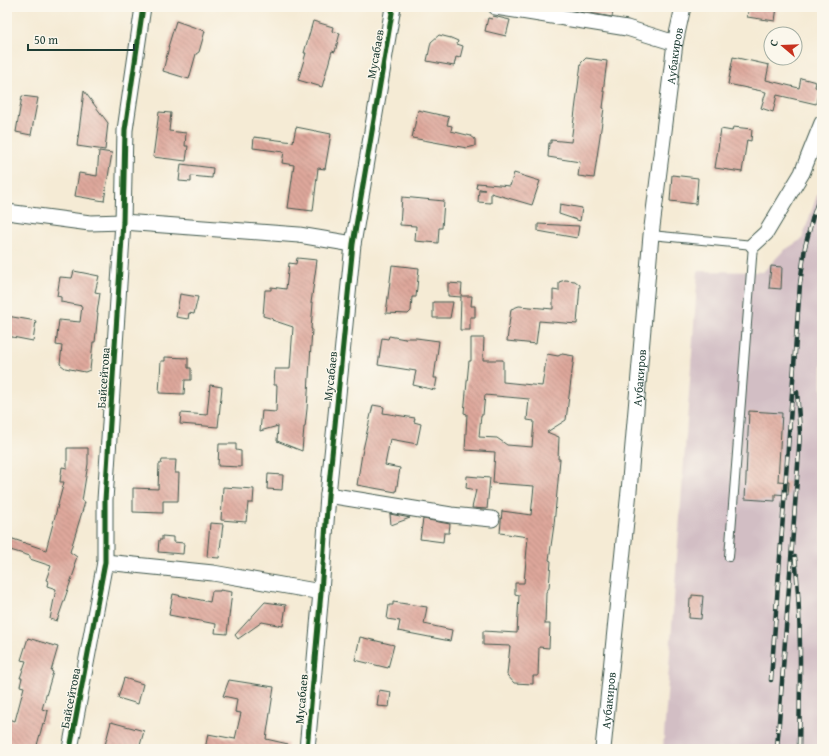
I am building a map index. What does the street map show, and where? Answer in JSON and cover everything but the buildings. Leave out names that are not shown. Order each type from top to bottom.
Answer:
[{"type":"street","name":"Байсейтова","points":[[70,749],[106,562],[104,500],[123,222],[125,130],[143,7]]},
{"type":"street","name":"Мусабаев","points":[[307,749],[328,495],[352,244],[393,7]]},
{"type":"street","points":[[496,7],[626,28],[675,43]]},
{"type":"street","name":"Аубакиров","points":[[603,749],[629,491],[651,235],[675,43],[683,7]]},
{"type":"street","points":[[753,244],[766,233],[802,173],[822,123]]},
{"type":"street","points":[[7,212],[90,223],[123,222],[299,235],[352,244]]},
{"type":"street","points":[[328,495],[452,515],[492,519]]},
{"type":"street","points":[[106,562],[213,573],[321,592]]},
{"type":"lane","points":[[651,235],[753,244],[729,557]]},
{"type":"shaded area","points":[[822,181],[822,749],[663,749],[698,271],[763,272],[783,251],[802,239]]},
{"type":"railway","points":[[771,680],[800,284],[805,247],[813,216],[822,191]]},
{"type":"railway","points":[[777,749],[800,432],[797,392]]},
{"type":"railway","points":[[795,557],[800,629],[799,749]]},
{"type":"cycle path","points":[[70,749],[105,562],[105,500],[123,222],[125,130],[143,7]]},
{"type":"cycle path","points":[[307,749],[328,495],[353,244],[393,7]]}]
